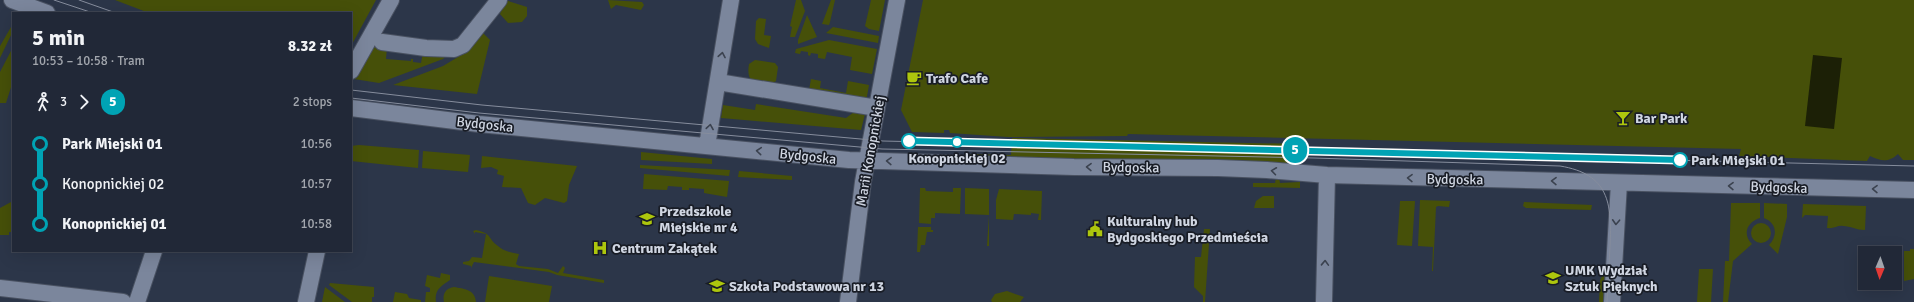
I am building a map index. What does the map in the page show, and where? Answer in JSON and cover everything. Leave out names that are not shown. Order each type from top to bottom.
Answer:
[{"type":"street","points":[[12,0],[44,12]]},
{"type":"street","points":[[352,69],[391,0]]},
{"type":"street","points":[[382,42],[426,48],[454,49],[463,45],[499,0]]},
{"type":"street","points":[[707,146],[731,0]]},
{"type":"street","name":"Marii Konopnickiej","points":[[848,302],[867,160],[897,0]]},
{"type":"street","points":[[718,82],[877,108]]},
{"type":"street","name":"Bydgoska","points":[[352,108],[479,124],[867,160],[1074,167],[1232,169],[1327,176],[1914,190]]},
{"type":"street","points":[[1324,302],[1327,176]]},
{"type":"street","points":[[1612,302],[1619,183]]},
{"type":"street","points":[[137,302],[154,252]]},
{"type":"street","points":[[306,302],[317,252]]},
{"type":"street","points":[[0,288],[123,302]]},
{"type":"green space","points":[[115,0],[376,0],[352,44],[352,12],[146,12]]},
{"type":"green space","points":[[505,0],[527,7],[527,16],[522,22],[508,23],[500,14]]},
{"type":"green space","points":[[608,0],[642,2],[644,5],[641,10],[616,5],[611,9]]},
{"type":"green space","points":[[796,0],[801,0],[805,11],[795,37],[790,37],[792,27],[790,26]]},
{"type":"green space","points":[[831,0],[835,0],[829,25],[822,24]]},
{"type":"green space","points":[[871,0],[885,0],[879,31],[869,29],[865,26]]},
{"type":"green space","points":[[923,0],[1914,0],[1914,160],[1903,160],[1898,154],[1888,160],[1870,156],[1867,161],[1739,156],[1741,149],[1128,134],[1127,136],[1008,137],[950,133],[949,130],[944,130],[944,133],[912,132],[901,110]]},
{"type":"green space","points":[[807,15],[817,37],[798,44],[798,40]]},
{"type":"green space","points":[[759,18],[766,19],[764,35],[771,36],[769,48],[758,44],[755,39],[756,21]]},
{"type":"green space","points":[[11,27],[12,33],[0,58],[0,46]]},
{"type":"green space","points":[[833,27],[879,36],[878,43],[826,33]]},
{"type":"green space","points":[[482,32],[490,40],[477,94],[393,85],[443,66],[458,57]]},
{"type":"green space","points":[[829,40],[877,49],[872,74],[850,70],[852,57],[827,52],[825,59],[818,58],[818,54],[811,53],[810,56],[808,55],[808,52],[801,51],[800,54],[795,53],[796,49]]},
{"type":"green space","points":[[387,47],[386,59],[411,61],[411,59],[413,59],[413,62],[421,63],[423,52],[449,53],[443,59],[379,83],[354,79],[370,48]]},
{"type":"green space","points":[[12,49],[12,84],[6,103],[0,103],[0,72]]},
{"type":"green space","points":[[755,60],[775,63],[778,67],[776,81],[768,86],[752,81],[748,70],[749,64]]},
{"type":"green space","points":[[811,79],[821,81],[820,88],[846,93],[848,81],[869,85],[866,102],[809,90]]},
{"type":"green space","points":[[756,104],[846,118],[854,112],[865,114],[861,130],[721,118],[723,105],[755,110]]},
{"type":"green space","points":[[1012,138],[1302,144],[1302,148],[1299,148],[1300,167],[969,160],[969,154],[1011,155]]},
{"type":"green space","points":[[359,145],[419,150],[418,168],[352,161],[352,146]]},
{"type":"green space","points":[[423,151],[470,155],[468,172],[422,168]]},
{"type":"green space","points":[[641,152],[712,159],[712,164],[641,160]]},
{"type":"green space","points":[[482,156],[577,166],[569,185],[567,201],[564,203],[545,198],[535,205],[528,203],[521,188],[502,187],[504,176],[497,174],[498,170],[491,167],[481,168]]},
{"type":"green space","points":[[640,165],[730,170],[729,176],[640,168]]},
{"type":"green space","points":[[739,171],[792,176],[792,180],[738,177]]},
{"type":"green space","points":[[644,174],[729,181],[727,197],[704,193],[704,189],[689,188],[689,190],[682,190],[682,187],[668,186],[667,190],[643,189]]},
{"type":"green space","points":[[1276,178],[1279,178],[1280,183],[1300,182],[1300,188],[1253,187],[1253,183],[1275,183]]},
{"type":"green space","points":[[920,188],[925,188],[926,191],[953,192],[953,188],[961,188],[960,214],[935,213],[935,218],[931,218],[931,224],[919,223]]},
{"type":"green space","points":[[965,188],[989,189],[989,215],[965,214]]},
{"type":"green space","points":[[999,189],[1042,191],[1041,220],[1038,220],[1039,214],[1031,213],[1031,215],[1014,214],[1013,220],[996,219],[996,200]]},
{"type":"green space","points":[[1263,196],[1274,196],[1274,208],[1254,208],[1256,201]]},
{"type":"green space","points":[[12,198],[12,232],[9,232],[9,235],[0,235],[0,208],[11,202]]},
{"type":"green space","points":[[1420,200],[1450,201],[1449,207],[1436,207],[1433,271],[1433,247],[1418,246]]},
{"type":"green space","points":[[1400,201],[1415,201],[1412,246],[1397,245]]},
{"type":"green space","points":[[1524,202],[1592,205],[1591,210],[1526,208],[1523,206]]},
{"type":"green space","points":[[1731,203],[1760,203],[1760,218],[1752,222],[1747,229],[1747,236],[1752,244],[1733,261],[1728,302],[1723,302],[1725,261],[1729,261]]},
{"type":"green space","points":[[1764,203],[1787,204],[1787,217],[1778,254],[1769,245],[1774,238],[1775,230],[1772,223],[1764,218]]},
{"type":"green space","points":[[1803,204],[1866,206],[1865,230],[1841,226],[1827,228],[1828,216],[1805,215],[1802,218]]},
{"type":"green space","points":[[989,215],[989,246],[987,246]]},
{"type":"green space","points":[[1761,223],[1768,226],[1771,233],[1768,240],[1761,243],[1754,240],[1751,233],[1754,226]]},
{"type":"green space","points":[[918,227],[931,227],[931,230],[933,230],[933,232],[927,232],[925,245],[921,245],[920,252],[917,252]]},
{"type":"green space","points":[[1204,229],[1210,229],[1205,302],[1203,302],[1203,296],[1194,287],[1195,257],[1201,257]]},
{"type":"green space","points":[[476,230],[485,233],[488,235],[502,249],[519,254],[516,264],[519,266],[548,269],[558,273],[563,266],[565,268],[563,273],[604,280],[604,283],[557,275],[549,272],[474,262],[471,268],[471,266],[463,264],[463,262],[469,261],[472,257],[482,258],[486,234],[475,232],[475,234],[473,231]]},
{"type":"green space","points":[[1910,249],[1914,249],[1914,279],[1904,281],[1904,251],[1910,251]]},
{"type":"green space","points":[[1699,269],[1713,269],[1711,302],[1697,302]]},
{"type":"green space","points":[[1605,271],[1603,302],[1599,302],[1600,280]]},
{"type":"green space","points":[[441,273],[450,275],[450,280],[441,286],[437,291],[436,302],[425,302],[426,292],[430,292],[430,288],[425,286],[427,275],[440,278]]},
{"type":"green space","points":[[489,276],[552,286],[549,302],[485,302]]},
{"type":"green space","points":[[330,283],[374,287],[374,297],[372,297],[372,302],[352,302],[329,285]]},
{"type":"green space","points":[[325,287],[345,302],[322,302]]},
{"type":"green space","points":[[454,287],[468,290],[474,294],[476,302],[444,302],[445,292]]},
{"type":"green space","points":[[1007,291],[1024,297],[1020,302],[992,302],[991,300],[995,294]]},
{"type":"green space","points":[[395,292],[407,294],[409,298],[421,300],[421,302],[393,302]]},
{"type":"shaded area","points":[[1813,55],[1842,58],[1834,129],[1805,126]]},
{"type":"tram line","points":[[54,0],[90,12]]},
{"type":"tram line","points":[[79,0],[113,12]]},
{"type":"tram line","points":[[352,90],[482,105],[883,141],[1914,166]]},
{"type":"tram line","points":[[352,98],[479,113],[882,149],[1314,158],[1560,166],[1576,170],[1589,176],[1598,183],[1608,204],[1610,216],[1610,246],[1607,302]]},
{"type":"tram line","name":"5","points":[[909,141],[1680,160]]},
{"type":"place","name":"Trafo Cafe","points":[[914,78]]},
{"type":"place","name":"Bar Park","points":[[1623,118]]},
{"type":"place","name":"Konopnickiej 02","points":[[957,142]]},
{"type":"place","name":"Park Miejski 01","points":[[1680,160]]},
{"type":"place","name":"Przedszkole Miejskie nr 4","points":[[647,219]]},
{"type":"place","name":"Kulturalny hub Bydgoskiego Przedmieścia","points":[[1095,229]]},
{"type":"place","name":"Centrum Zakątek","points":[[600,248]]},
{"type":"place","name":"UMK Wydział Sztuk Pięknych","points":[[1553,278]]},
{"type":"place","name":"Szkoła Podstawowa nr 13","points":[[717,286]]}]
